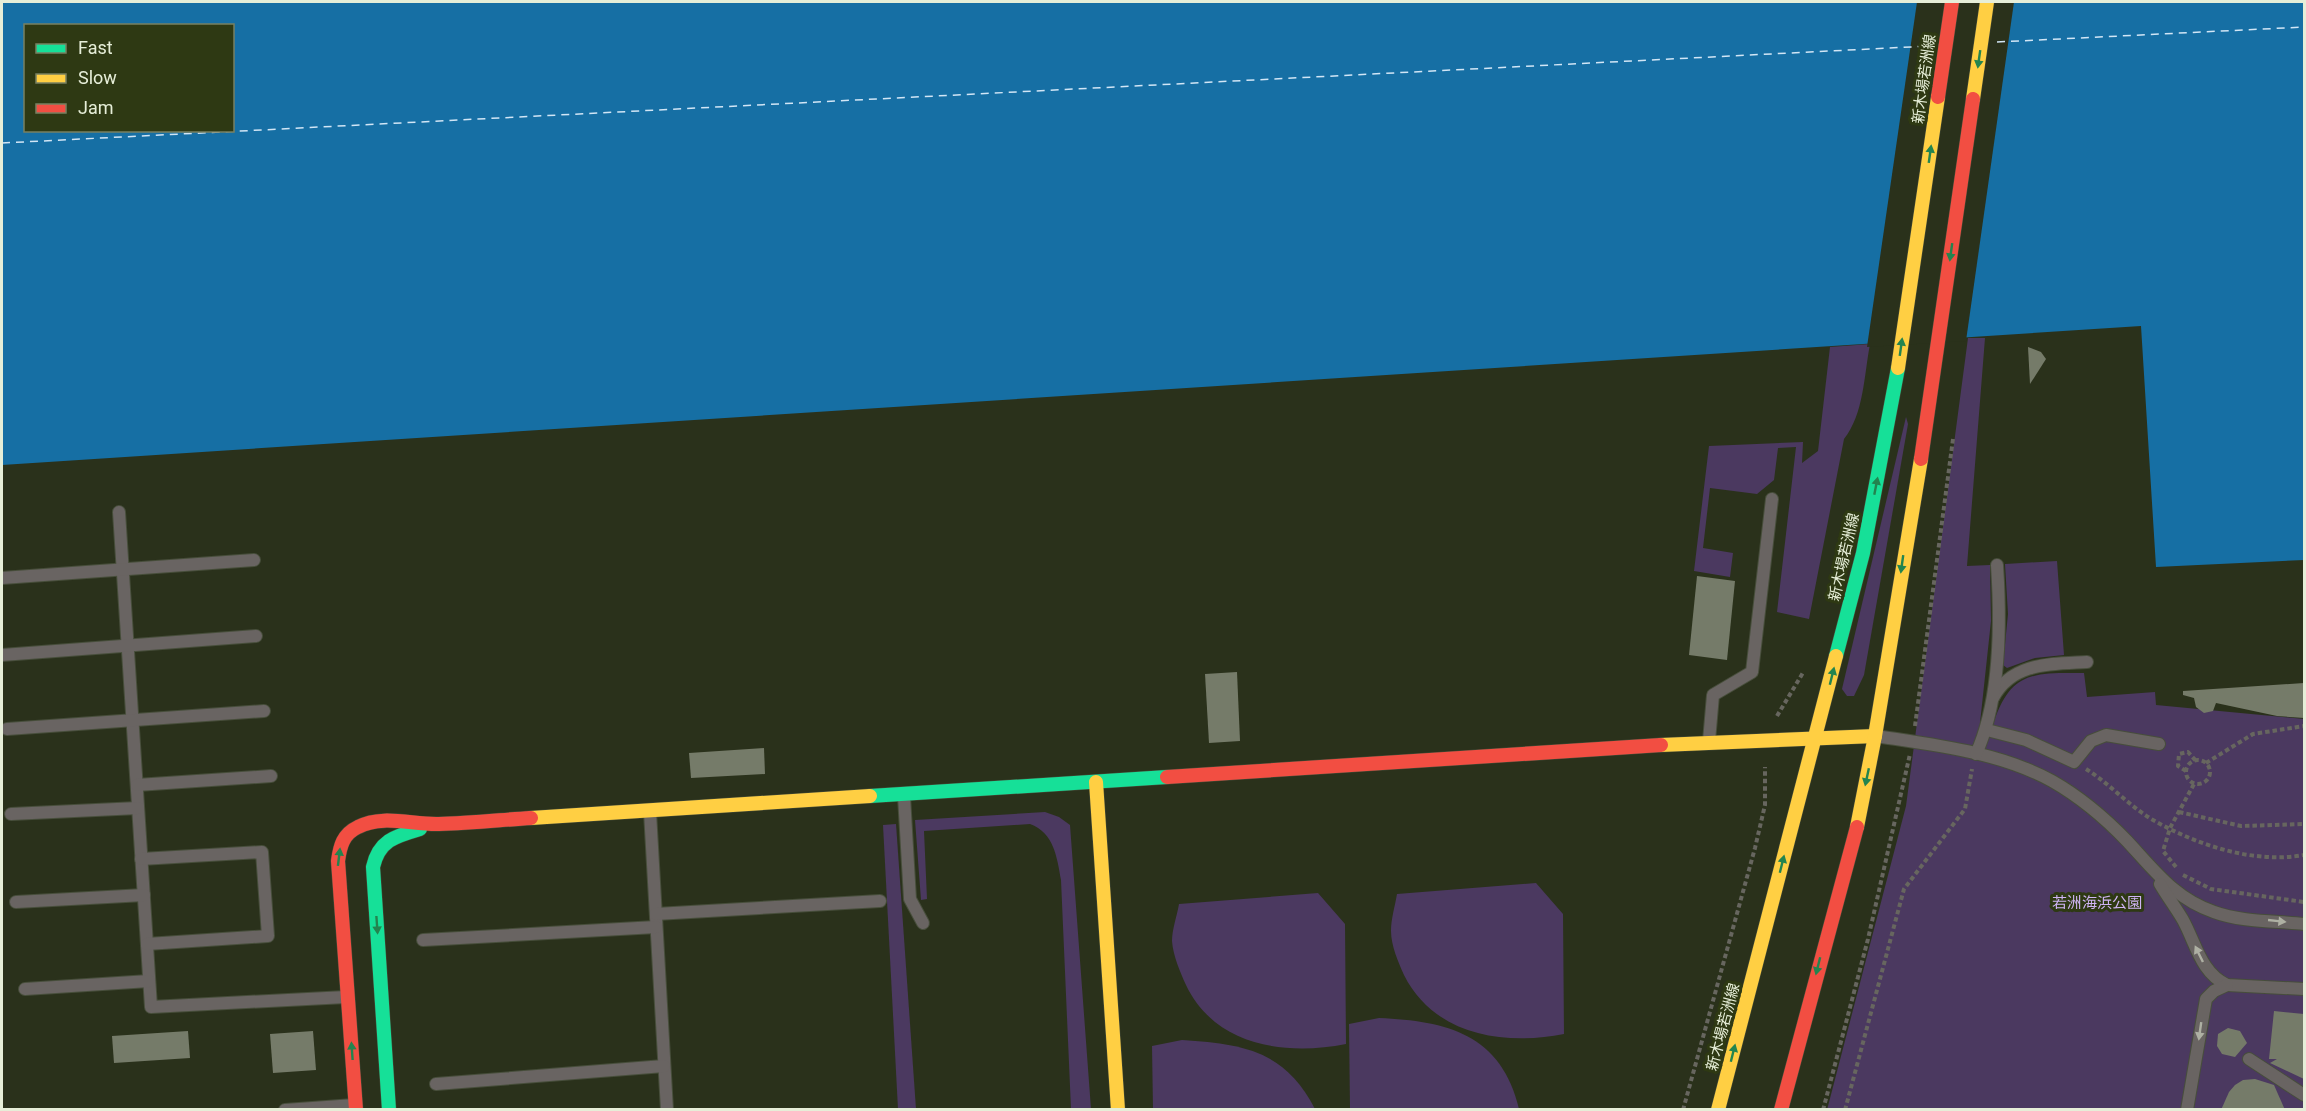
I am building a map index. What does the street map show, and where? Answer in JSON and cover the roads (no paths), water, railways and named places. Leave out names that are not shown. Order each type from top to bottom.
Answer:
[{"type":"street","name":"新木場若洲線","points":[[1718,1110],[1857,575],[1893,405],[1952,2]]},
{"type":"street","points":[[1781,1110],[1858,820],[1875,736],[1930,403],[1987,2]]},
{"type":"street","points":[[356,1107],[338,861],[342,841],[354,828],[374,822],[403,820],[436,824],[1709,742],[1875,736]]},
{"type":"street","points":[[1096,782],[1118,1110]]},
{"type":"street","points":[[389,1110],[374,860],[382,842],[436,824]]},
{"type":"lane","points":[[1709,742],[1713,695],[1752,672],[1772,499]]},
{"type":"lane","points":[[119,512],[151,1007],[348,997]]},
{"type":"lane","points":[[2,578],[254,560]]},
{"type":"lane","points":[[1976,754],[1987,729],[1991,702],[2000,615],[1997,565]]},
{"type":"lane","points":[[2,655],[255,636]]},
{"type":"lane","points":[[1991,702],[1999,689],[2022,670],[2043,665],[2086,662]]},
{"type":"lane","points":[[7,729],[264,711]]},
{"type":"lane","points":[[1987,729],[2026,740],[2074,762],[2091,741],[2106,735],[2159,744]]},
{"type":"lane","points":[[1875,736],[1976,754],[2032,772],[2070,792],[2096,812],[2150,868],[2186,900],[2215,913],[2304,924]]},
{"type":"lane","points":[[137,785],[271,776]]},
{"type":"lane","points":[[904,794],[910,899],[923,923]]},
{"type":"lane","points":[[11,814],[138,808]]},
{"type":"lane","points":[[650,810],[667,1110]]},
{"type":"lane","points":[[141,859],[262,852],[268,936],[147,944]]},
{"type":"lane","points":[[2150,868],[2182,918],[2207,969],[2218,981],[2227,985],[2304,989]]},
{"type":"lane","points":[[16,902],[144,895]]},
{"type":"lane","points":[[656,914],[880,901]]},
{"type":"lane","points":[[423,940],[656,927]]},
{"type":"lane","points":[[25,988],[149,981]]},
{"type":"lane","points":[[2187,1110],[2206,999],[2214,991],[2227,985]]},
{"type":"lane","points":[[2249,1059],[2304,1095]]},
{"type":"lane","points":[[436,1084],[664,1066]]},
{"type":"lane","points":[[285,1110],[356,1107]]},
{"type":"water","points":[[2,2],[2304,2],[2304,560],[2156,567],[2141,326],[2,465]]},
{"type":"park label","name":"若洲海浜公園","points":[[2097,903]]}]
